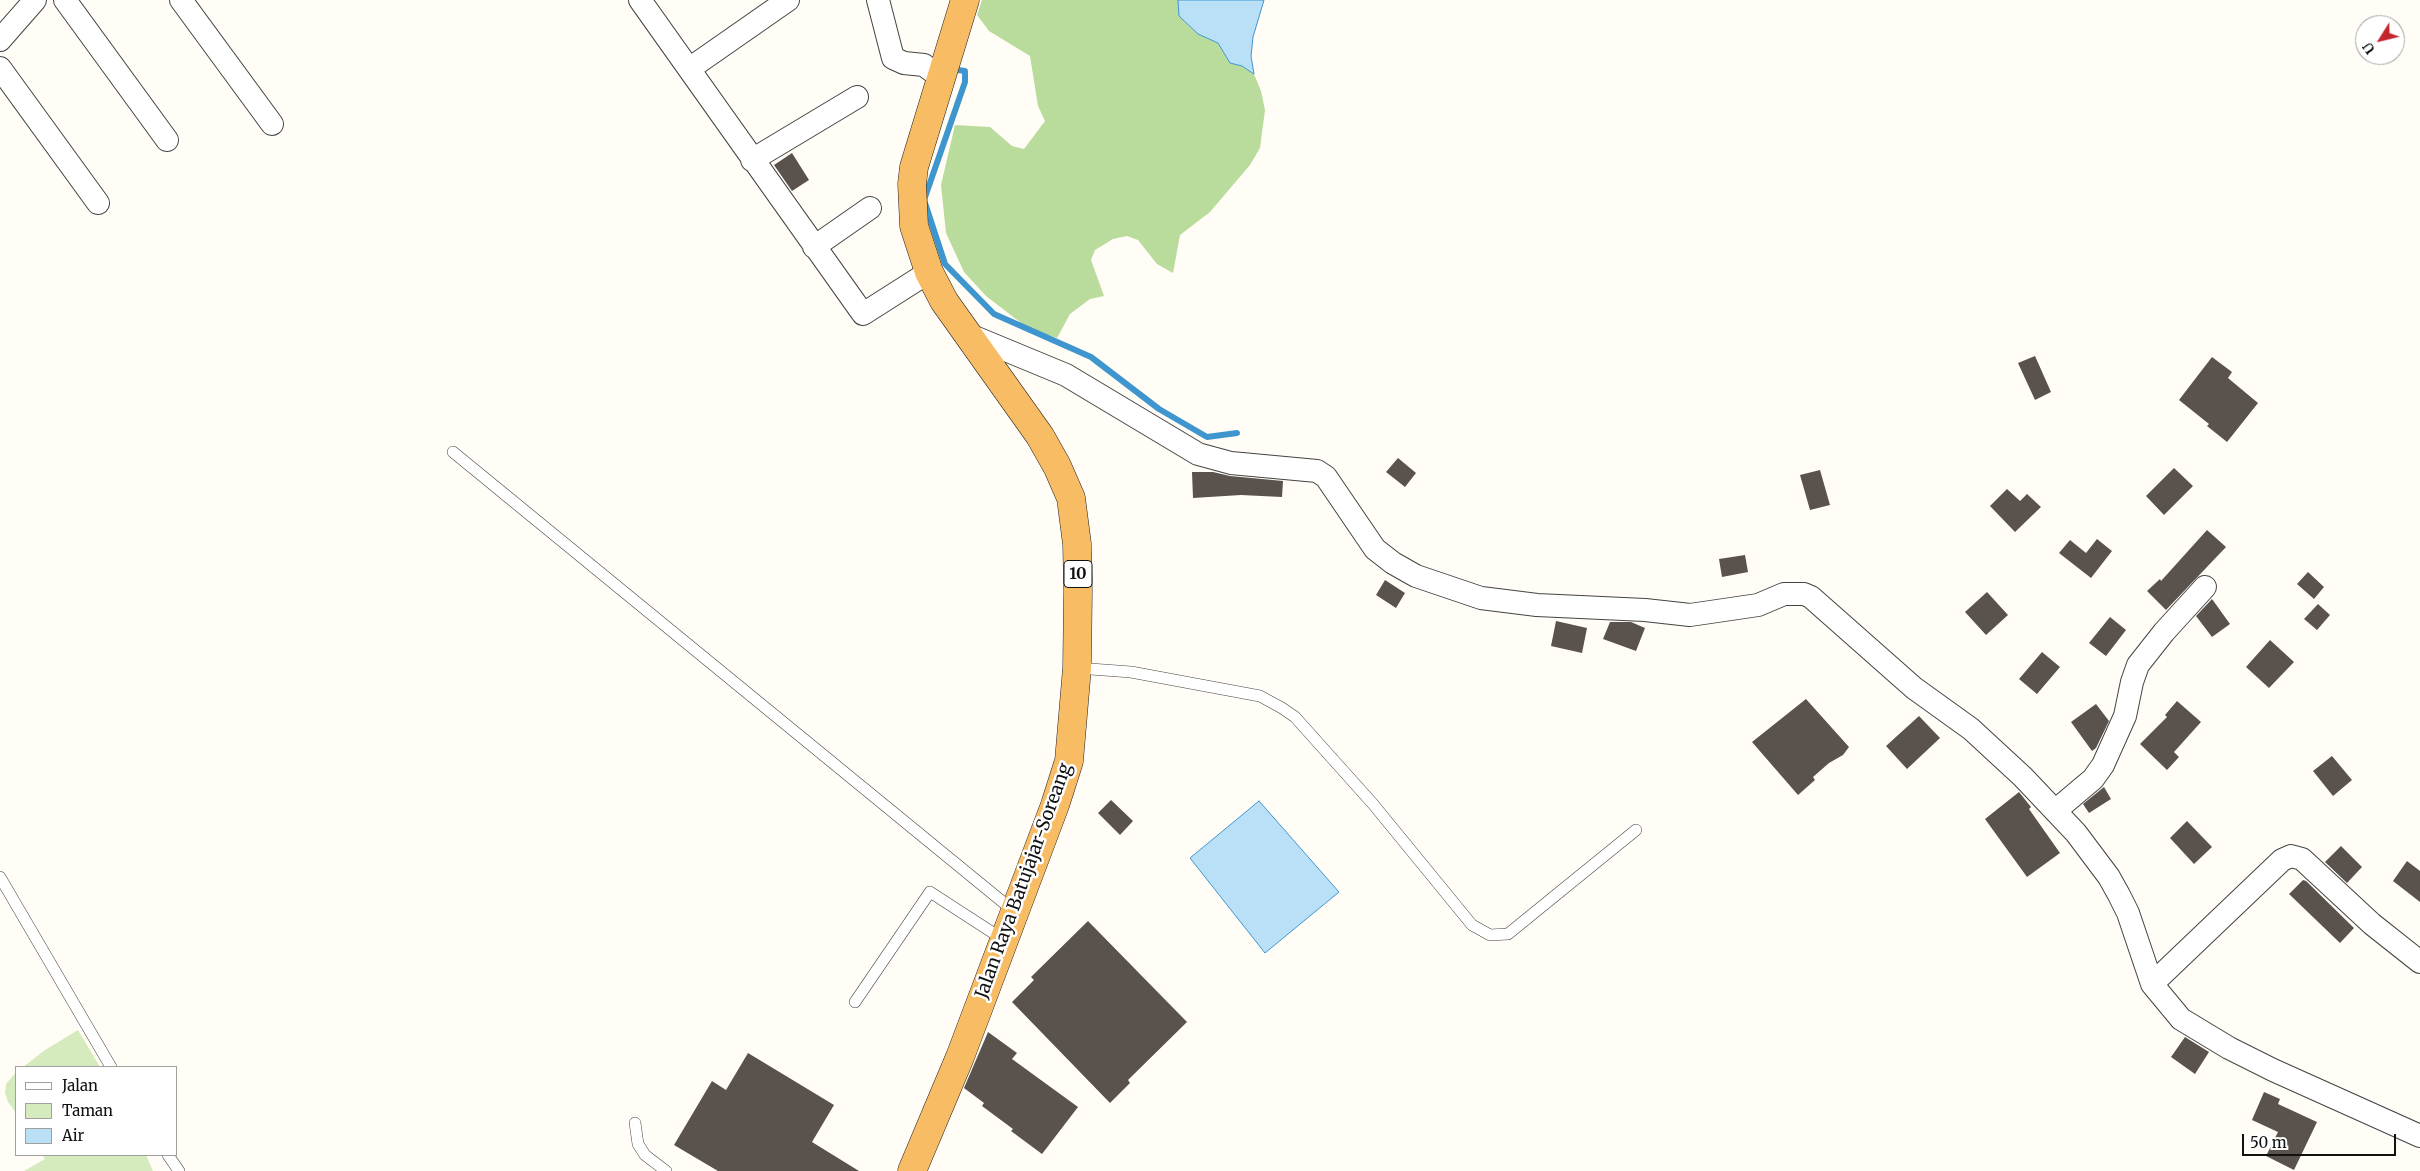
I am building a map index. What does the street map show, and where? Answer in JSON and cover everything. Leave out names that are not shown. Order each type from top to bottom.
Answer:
[{"type":"highway","name":"Jalan Raya Batujajar-Soreang","points":[[912,1171],[960,1057],[1055,805],[1069,761],[1077,668],[1077,544],[1071,498],[1057,466],[1040,436],[944,301],[929,272],[914,226],[912,184],[914,166],[965,0]]},
{"type":"street","points":[[0,40],[35,0]]},
{"type":"street","points":[[65,0],[167,140]]},
{"type":"street","points":[[181,0],[272,124]]},
{"type":"street","points":[[640,0],[863,314],[929,272]]},
{"type":"street","points":[[689,69],[788,0]]},
{"type":"street","points":[[878,0],[893,58],[904,63],[924,66],[941,78]]},
{"type":"street","points":[[0,68],[98,203]]},
{"type":"street","points":[[752,160],[857,97]]},
{"type":"street","points":[[814,246],[870,208]]},
{"type":"street","points":[[968,334],[1066,375],[1198,454],[1230,463],[1318,471],[1326,477],[1375,549],[1416,576],[1481,598],[1537,605],[1690,614],[1758,604],[1784,594],[1804,594],[1914,688],[1972,730],[2024,777],[2076,833],[2109,877],[2119,895],[2128,913],[2152,984],[2181,1020],[2229,1048],[2420,1136]]},
{"type":"street","points":[[2055,811],[2093,779],[2103,765],[2125,716],[2132,682],[2138,665],[2204,587]]},
{"type":"street","points":[[2152,984],[2282,860],[2291,856],[2302,859],[2372,924],[2420,962]]},
{"type":"lane","points":[[453,452],[1015,912]]},
{"type":"lane","points":[[1077,668],[1131,672],[1260,696],[1282,708],[1295,717],[1373,804],[1472,925],[1490,935],[1508,934],[1636,830]]},
{"type":"lane","points":[[0,876],[110,1066]]},
{"type":"lane","points":[[855,1002],[930,892],[1004,940]]},
{"type":"lane","points":[[635,1124],[638,1144],[646,1155],[666,1171]]},
{"type":"lane","points":[[169,1156],[179,1171]]},
{"type":"green space","points":[[982,0],[1178,0],[1179,16],[1198,34],[1218,43],[1230,63],[1242,66],[1254,74],[1261,91],[1265,110],[1260,148],[1250,165],[1210,212],[1180,235],[1173,273],[1157,264],[1138,240],[1127,236],[1113,239],[1095,250],[1091,260],[1104,296],[1090,299],[1070,314],[1057,338],[1029,329],[986,296],[964,272],[946,233],[941,185],[955,125],[990,127],[1012,146],[1024,149],[1045,121],[1038,106],[1030,56],[989,31],[977,15]]},
{"type":"green space","points":[[78,1030],[99,1066],[24,1066],[45,1050]]},
{"type":"green space","points":[[15,1073],[15,1112],[8,1102],[5,1093],[6,1084]]},
{"type":"green space","points":[[43,1156],[146,1156],[153,1171],[24,1171],[45,1159]]},
{"type":"water","points":[[1178,0],[1264,0],[1253,37],[1251,56],[1254,74],[1242,66],[1230,63],[1218,43],[1198,34],[1179,16]]},
{"type":"water","points":[[1259,801],[1339,892],[1265,953],[1190,858]]},
{"type":"building","points":[[792,153],[809,180],[792,191],[774,165]]},
{"type":"building","points":[[2035,356],[2051,392],[2035,400],[2018,363]]},
{"type":"building","points":[[2212,357],[2232,372],[2228,378],[2258,403],[2227,442],[2207,426],[2209,424],[2179,400]]},
{"type":"building","points":[[1398,458],[1416,473],[1405,487],[1386,472]]},
{"type":"building","points":[[2174,468],[2193,486],[2164,515],[2146,496]]},
{"type":"building","points":[[1820,470],[1830,505],[1810,510],[1800,475]]},
{"type":"building","points":[[1192,472],[1213,472],[1230,476],[1283,481],[1282,497],[1241,495],[1193,498]]},
{"type":"building","points":[[2007,489],[2020,501],[2027,494],[2041,507],[2015,532],[1990,506]]},
{"type":"building","points":[[2207,530],[2226,547],[2166,610],[2147,591],[2160,579],[2161,581]]},
{"type":"building","points":[[2097,539],[2112,551],[2091,578],[2059,553],[2070,540],[2086,553]]},
{"type":"building","points":[[1745,555],[1748,572],[1722,577],[1719,559]]},
{"type":"building","points":[[2308,572],[2324,587],[2314,599],[2297,584]]},
{"type":"building","points":[[1385,580],[1405,593],[1396,608],[1376,595]]},
{"type":"building","points":[[1987,592],[2008,615],[1986,635],[1965,612]]},
{"type":"building","points":[[2212,599],[2230,624],[2212,637],[2196,616]]},
{"type":"building","points":[[2318,604],[2330,615],[2317,630],[2304,619]]},
{"type":"building","points":[[2110,617],[2126,630],[2106,656],[2089,643]]},
{"type":"building","points":[[1556,621],[1587,628],[1582,653],[1551,646]]},
{"type":"building","points":[[1610,622],[1631,622],[1645,628],[1636,651],[1603,639]]},
{"type":"building","points":[[2270,640],[2294,662],[2269,688],[2246,667]]},
{"type":"building","points":[[2042,652],[2060,667],[2037,694],[2019,679]]},
{"type":"building","points":[[1806,699],[1849,747],[1843,755],[1829,763],[1813,777],[1815,780],[1798,795],[1752,742]]},
{"type":"building","points":[[2177,701],[2201,722],[2174,752],[2179,757],[2167,770],[2140,744],[2167,717],[2165,715]]},
{"type":"building","points":[[2096,704],[2109,721],[2096,748],[2092,751],[2071,722]]},
{"type":"building","points":[[1919,716],[1940,738],[1907,769],[1886,746]]},
{"type":"building","points":[[2332,756],[2352,780],[2333,796],[2313,771]]},
{"type":"building","points":[[2104,787],[2111,799],[2089,813],[2083,804]]},
{"type":"building","points":[[2019,792],[2031,807],[2029,809],[2060,853],[2027,877],[1985,819]]},
{"type":"building","points":[[1111,800],[1133,821],[1120,835],[1098,813]]},
{"type":"building","points":[[2187,821],[2212,847],[2194,864],[2170,838]]},
{"type":"building","points":[[2341,846],[2362,867],[2347,883],[2325,862]]},
{"type":"building","points":[[2407,861],[2420,871],[2420,902],[2393,881]]},
{"type":"building","points":[[2303,880],[2354,928],[2340,943],[2289,894]]},
{"type":"building","points":[[1088,921],[1187,1022],[1128,1080],[1130,1083],[1110,1103],[1012,1002],[1034,980],[1031,977]]},
{"type":"building","points":[[988,1032],[1017,1053],[1012,1059],[1078,1107],[1042,1154],[1011,1131],[1013,1129],[982,1106],[984,1103],[964,1088]]},
{"type":"building","points":[[2185,1037],[2209,1052],[2195,1074],[2171,1057]]},
{"type":"building","points":[[748,1053],[834,1105],[812,1142],[859,1171],[718,1171],[674,1145],[712,1081],[726,1090]]},
{"type":"building","points":[[2264,1092],[2280,1099],[2278,1104],[2317,1122],[2294,1170],[2266,1156],[2278,1132],[2252,1120]]},
{"type":"waterway","points":[[958,70],[965,71],[965,82],[924,200],[945,264],[994,314],[1091,357],[1159,409],[1207,437],[1237,433]]}]
